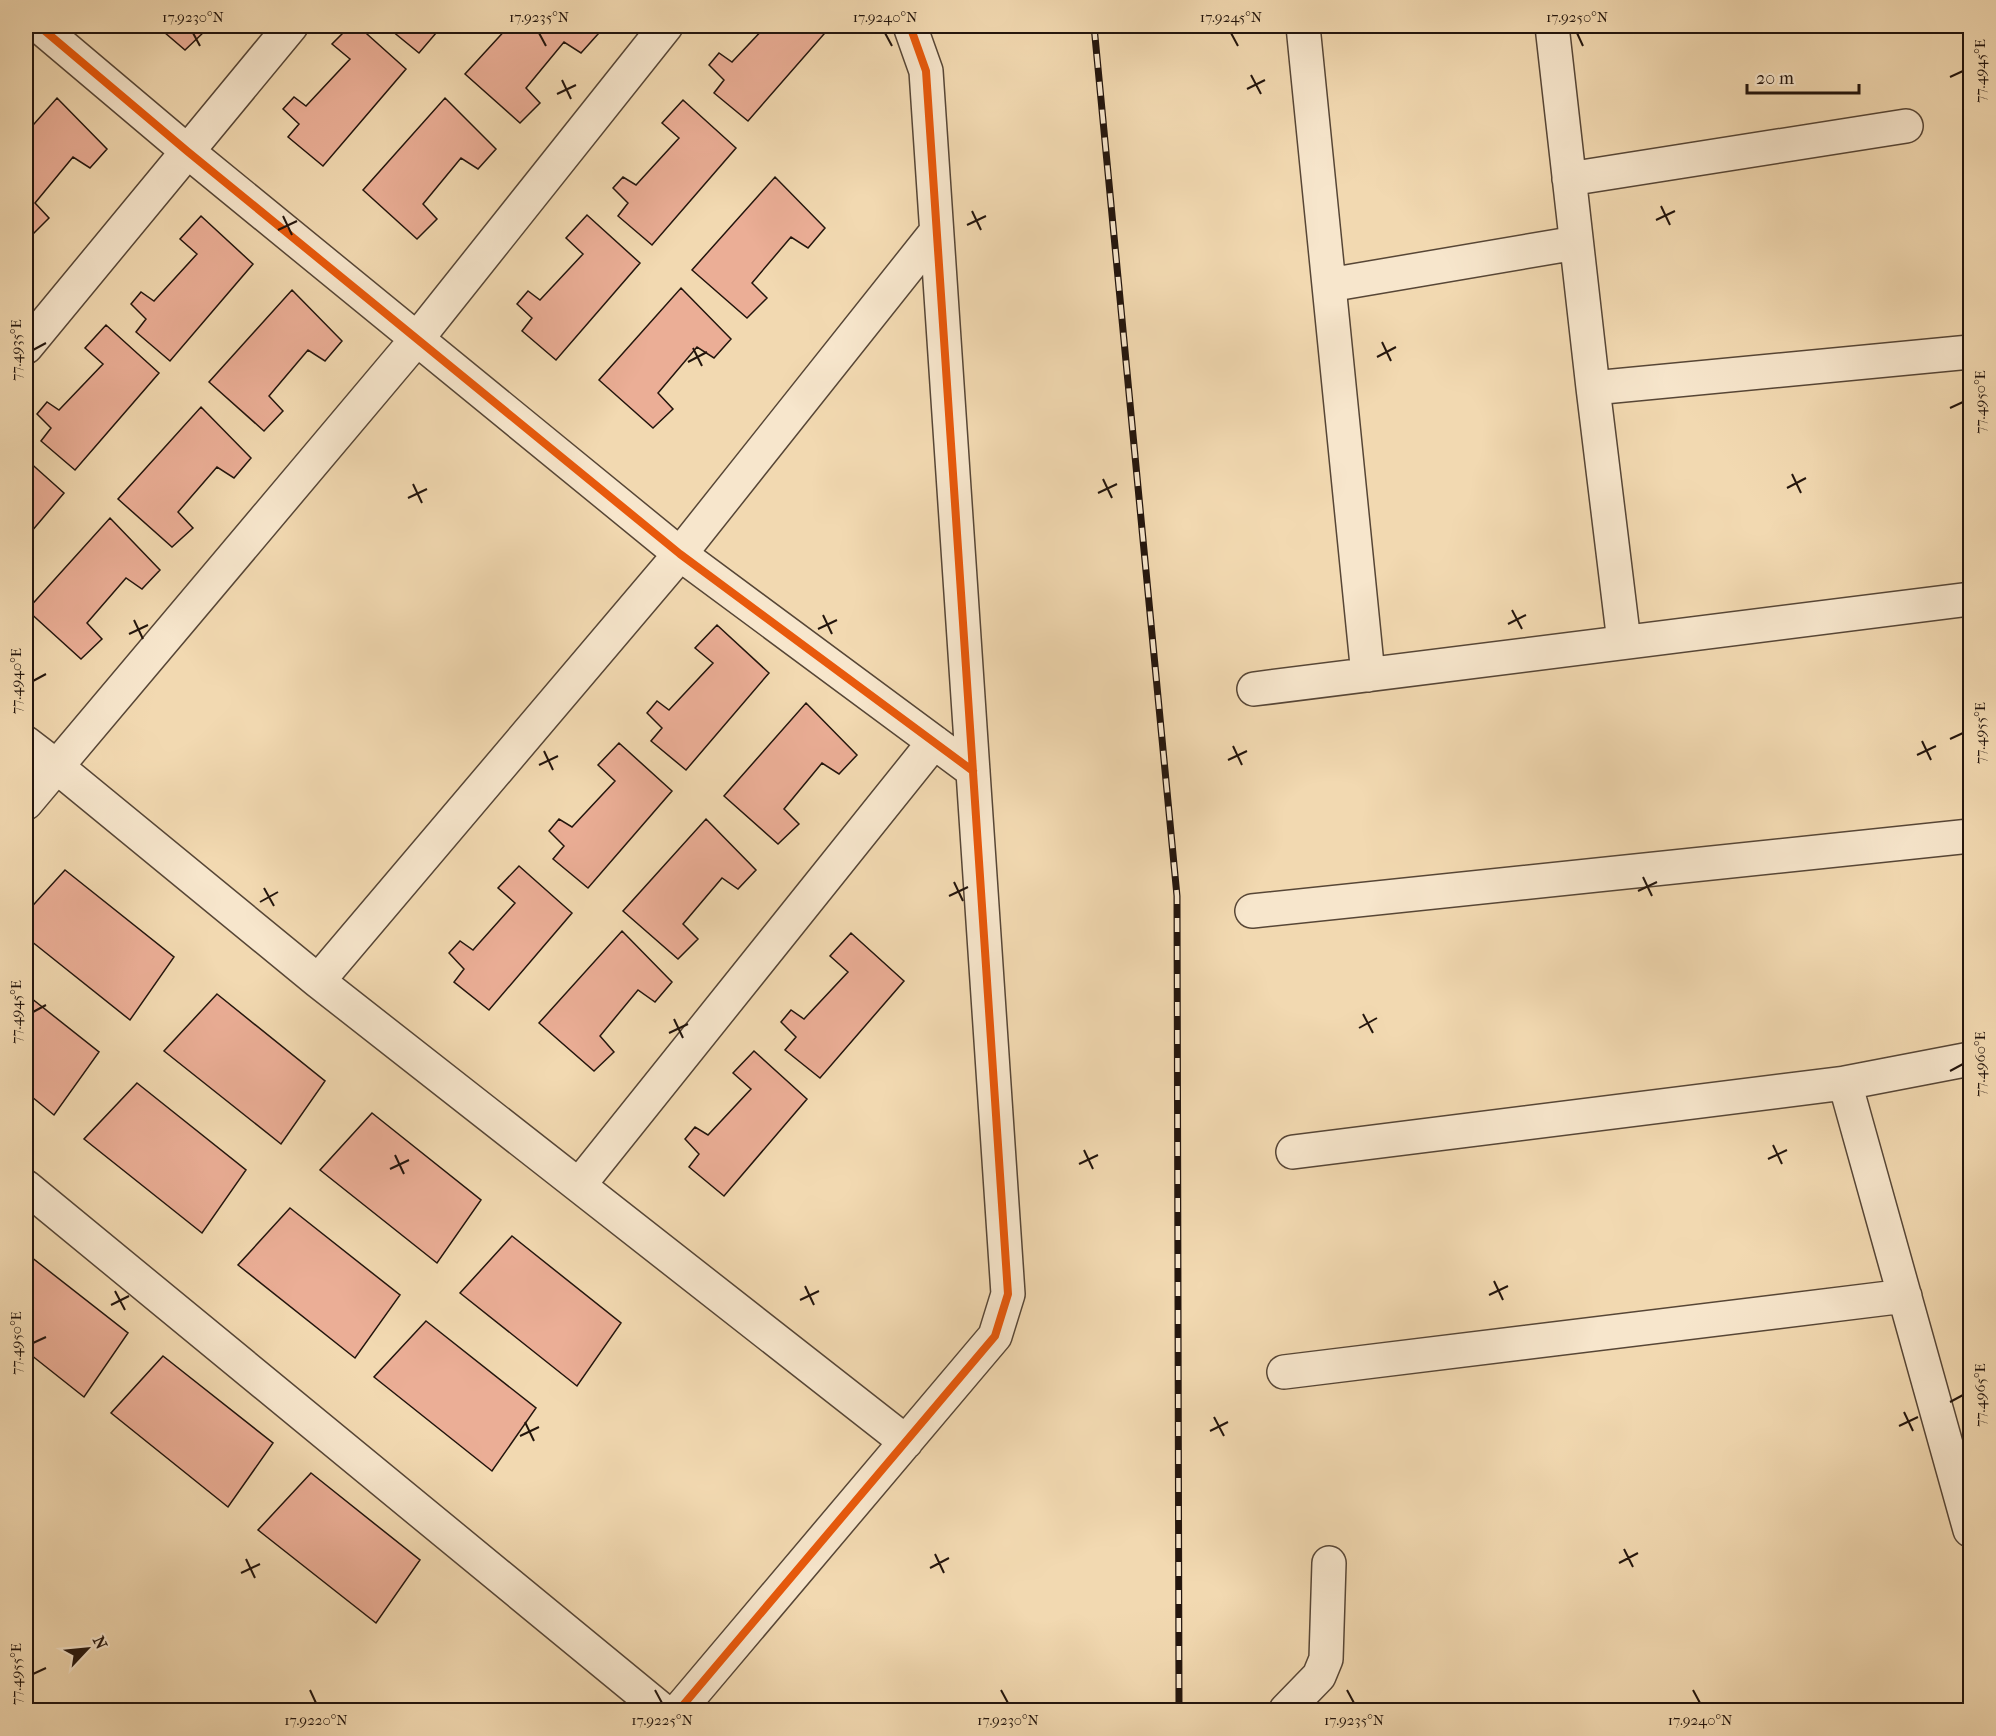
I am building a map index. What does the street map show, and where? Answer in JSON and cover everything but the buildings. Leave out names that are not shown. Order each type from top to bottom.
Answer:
[{"type":"street","points":[[39,26],[416,340],[680,554],[973,771]]},
{"type":"street","points":[[26,347],[291,26]]},
{"type":"street","points":[[26,803],[416,340],[666,26]]},
{"type":"street","points":[[679,1710],[995,1336],[1008,1294],[926,71],[910,26]]},
{"type":"street","points":[[1303,26],[1368,675]]},
{"type":"street","points":[[1552,26],[1624,642]]},
{"type":"street","points":[[1569,179],[1906,126]]},
{"type":"street","points":[[318,981],[680,554],[936,232]]},
{"type":"street","points":[[1329,285],[1576,243]]},
{"type":"street","points":[[1593,388],[1971,352]]},
{"type":"street","points":[[1254,690],[1971,599]]},
{"type":"street","points":[[579,1185],[934,742]]},
{"type":"street","points":[[26,743],[318,981],[906,1442]]},
{"type":"street","points":[[1252,911],[1971,836]]},
{"type":"street","points":[[1293,1152],[1845,1083],[1971,1059]]},
{"type":"street","points":[[1845,1083],[1971,1530]]},
{"type":"street","points":[[26,1187],[662,1710]]},
{"type":"street","points":[[1284,1372],[1905,1296]]},
{"type":"street","points":[[1286,1710],[1319,1676],[1326,1659],[1329,1563]]},
{"type":"railway","points":[[1094,26],[1177,896],[1179,1710]]},
{"type":"cycle path","points":[[39,26],[187,151],[680,554],[973,771]]},
{"type":"cycle path","points":[[679,1710],[995,1336],[1008,1294],[926,71],[910,26]]}]
